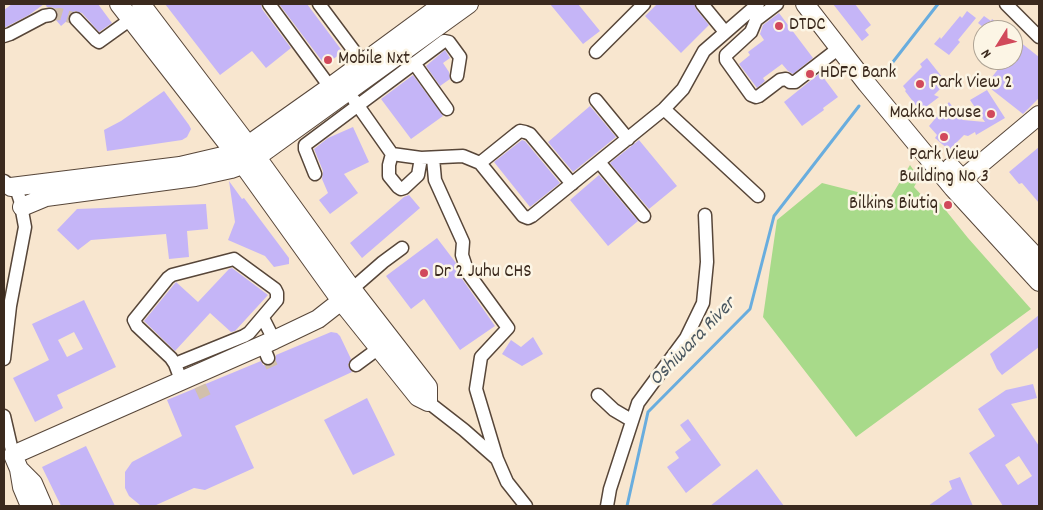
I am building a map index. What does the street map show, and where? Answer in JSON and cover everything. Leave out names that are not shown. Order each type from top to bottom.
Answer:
[{"type":"street","points":[[119,4],[188,80],[245,155],[346,295],[379,348],[418,397],[428,402],[464,430],[497,459]]},
{"type":"street","points":[[142,4],[188,80]]},
{"type":"street","points":[[269,4],[344,91],[392,154],[427,158],[463,156],[480,163],[522,216],[528,218],[664,109],[683,89],[704,51],[758,4]]},
{"type":"street","points":[[319,4],[363,63]]},
{"type":"street","points":[[315,174],[305,149],[306,145],[363,63],[443,4]]},
{"type":"street","points":[[7,184],[44,190],[245,155],[344,91],[469,4]]},
{"type":"street","points":[[596,52],[644,4]]},
{"type":"street","points":[[702,4],[725,32]]},
{"type":"street","points":[[777,4],[756,20],[751,32],[726,55],[726,60],[751,95],[759,96],[780,80],[786,79],[790,82],[795,82],[839,48]]},
{"type":"street","points":[[805,4],[839,48],[958,184],[1039,282]]},
{"type":"street","points":[[819,4],[904,110],[958,184],[1039,260]]},
{"type":"street","points":[[1007,5],[1039,37]]},
{"type":"street","points":[[4,36],[44,16],[50,15]]},
{"type":"street","points":[[76,19],[99,42],[131,19]]},
{"type":"street","points":[[344,91],[414,63],[447,41],[460,59],[457,76]]},
{"type":"street","points":[[414,63],[448,109]]},
{"type":"street","points":[[596,100],[628,139]]},
{"type":"street","points":[[664,109],[758,196]]},
{"type":"street","points":[[958,184],[1039,115]]},
{"type":"street","points":[[480,163],[516,134],[525,132],[530,134],[572,184]]},
{"type":"street","points":[[392,154],[389,176],[400,189],[404,188],[418,175],[427,158]]},
{"type":"street","points":[[427,158],[463,242],[462,254],[468,273],[508,328],[481,357],[476,389],[497,459],[506,482],[526,506]]},
{"type":"street","points":[[599,162],[644,216]]},
{"type":"street","points":[[4,360],[10,306],[24,227],[22,207],[17,191],[7,184]]},
{"type":"street","points":[[22,207],[44,190]]},
{"type":"street","points":[[607,506],[610,489],[638,403],[686,338],[703,303],[706,289],[705,215]]},
{"type":"street","points":[[16,462],[188,376],[268,348],[318,318],[402,248]]},
{"type":"street","points":[[236,259],[277,291],[277,300],[263,318],[244,336],[188,376],[137,326],[134,320],[172,274],[236,259]]},
{"type":"street","points":[[346,295],[428,386],[428,402]]},
{"type":"street","points":[[263,318],[268,348]]},
{"type":"street","points":[[356,365],[379,348]]},
{"type":"street","points":[[598,395],[614,410],[631,420]]},
{"type":"street","points":[[4,416],[22,487],[30,506]]},
{"type":"street","points":[[16,462],[33,483],[43,506]]},
{"type":"green space","points":[[910,165],[919,178],[914,187],[927,201],[935,197],[968,238],[1031,309],[856,437],[763,317],[777,220],[822,183],[889,200]]},
{"type":"building","points":[[12,4],[44,4],[29,15],[4,28],[4,10]]},
{"type":"building","points":[[45,4],[98,4],[112,23],[99,32],[82,13],[75,11],[70,14],[68,20],[61,26],[56,20],[57,10],[47,7]]},
{"type":"building","points":[[165,4],[261,4],[262,9],[291,48],[266,68],[252,51],[220,75]]},
{"type":"building","points":[[279,4],[307,4],[343,52],[325,65]]},
{"type":"building","points":[[550,4],[578,4],[600,31],[583,44]]},
{"type":"building","points":[[657,4],[694,4],[709,25],[681,53],[645,16]]},
{"type":"building","points":[[833,4],[855,4],[871,25],[865,30],[869,35],[862,41]]},
{"type":"building","points":[[967,11],[976,18],[958,40],[960,42],[949,55],[934,44],[940,37],[941,39],[960,16],[962,18]]},
{"type":"building","points":[[779,13],[813,58],[793,74],[782,64],[763,78],[765,81],[757,88],[739,64],[750,55],[748,52],[764,40],[760,34],[763,25]]},
{"type":"building","points":[[984,16],[990,20],[981,20]]},
{"type":"building","points":[[1023,44],[1039,57],[1039,98],[1023,114],[986,85],[997,70],[1023,70]]},
{"type":"building","points":[[445,50],[450,58],[443,63],[449,72],[450,79],[440,86],[426,66]]},
{"type":"building","name":"Park View 2","points":[[927,58],[942,77],[935,83],[940,89],[934,95],[939,97],[922,110],[920,107],[918,108],[903,86],[922,67],[920,64]]},
{"type":"building","points":[[820,73],[838,97],[802,126],[784,102]]},
{"type":"building","points":[[413,75],[443,116],[411,139],[381,99]]},
{"type":"building","name":"Makka House","points":[[987,90],[1005,118],[976,135],[975,132],[968,136],[964,135],[949,150],[935,138],[937,135],[929,126],[949,102],[963,120],[985,122],[970,100]]},
{"type":"building","points":[[164,91],[191,129],[187,137],[182,140],[107,151],[104,130],[121,121]]},
{"type":"building","points":[[590,106],[616,137],[573,172],[548,142]]},
{"type":"building","points":[[353,127],[369,162],[344,174],[358,193],[330,214],[319,200],[328,193],[322,179],[323,171],[314,149],[328,138]]},
{"type":"building","points":[[522,140],[525,141],[560,183],[530,207],[494,162]]},
{"type":"building","points":[[639,140],[677,186],[649,209],[610,163]]},
{"type":"building","points":[[1039,147],[1039,203],[1022,183],[1019,184],[1009,172]]},
{"type":"building","points":[[599,175],[638,221],[608,246],[570,200]]},
{"type":"building","points":[[229,181],[289,258],[289,264],[274,267],[265,256],[228,240],[235,222]]},
{"type":"building","points":[[409,195],[420,208],[362,258],[350,243],[404,197]]},
{"type":"building","points":[[206,204],[208,229],[187,231],[189,257],[169,259],[166,234],[91,240],[78,250],[57,230],[77,209]]},
{"type":"building","points":[[437,238],[456,263],[458,273],[495,326],[460,350],[424,299],[411,309],[386,276]]},
{"type":"building","points":[[232,268],[268,295],[235,331],[231,332],[210,313],[175,351],[144,321],[176,282],[198,302]]},
{"type":"building","points":[[84,300],[116,367],[57,395],[63,408],[35,422],[13,378],[49,360],[32,324]],"holes":[[[74,332],[83,349],[67,357],[58,340]]]},
{"type":"building","points":[[1039,315],[1039,347],[1002,375],[990,354]]},
{"type":"building","points":[[331,332],[337,333],[340,336],[351,359],[348,365],[352,372],[235,426],[254,468],[205,490],[194,488],[154,506],[140,505],[129,496],[125,488],[125,472],[132,462],[182,436],[167,400],[261,361],[263,365],[271,366],[275,363],[276,355]]},
{"type":"building","points":[[533,337],[543,354],[522,366],[502,354],[511,340],[521,347]]},
{"type":"building","points":[[1033,384],[1037,398],[1011,404],[1039,446],[1039,506],[1003,506],[969,453],[995,436],[978,409],[1006,390]],"holes":[[[1019,456],[1032,476],[1018,485],[1005,465]]]},
{"type":"building","points":[[367,398],[395,455],[353,475],[324,420]]},
{"type":"building","points":[[688,419],[721,465],[686,493],[667,467],[679,458],[675,452],[691,440],[680,425]]},
{"type":"building","points":[[86,446],[115,506],[61,506],[42,467]]},
{"type":"building","points":[[757,469],[784,506],[710,506]]},
{"type":"building","points":[[960,477],[973,506],[928,506],[952,489],[949,481]]},
{"type":"waterway","name":"Oshiwara River","points":[[882,76],[938,4]]},
{"type":"waterway","name":"Oshiwara River","points":[[627,506],[648,412],[750,309],[774,216],[859,106]]},
{"type":"tunnel","points":[[50,15],[60,14],[76,19]]},
{"type":"tunnel","points":[[268,358],[272,367]]},
{"type":"tunnel","points":[[200,386],[207,401]]},
{"type":"place","name":"DTDC","points":[[779,26]]},
{"type":"place","name":"Mobile Nxt","points":[[328,60]]},
{"type":"place","name":"HDFC Bank","points":[[810,74]]},
{"type":"place","name":"Park View 2","points":[[920,84]]},
{"type":"place","name":"Makka House","points":[[991,114]]},
{"type":"place","name":"Park View Building No 3","points":[[944,137]]},
{"type":"place","name":"Bilkins Biutiq","points":[[948,205]]},
{"type":"place","name":"Dr 2 Juhu CHS","points":[[424,273]]}]
